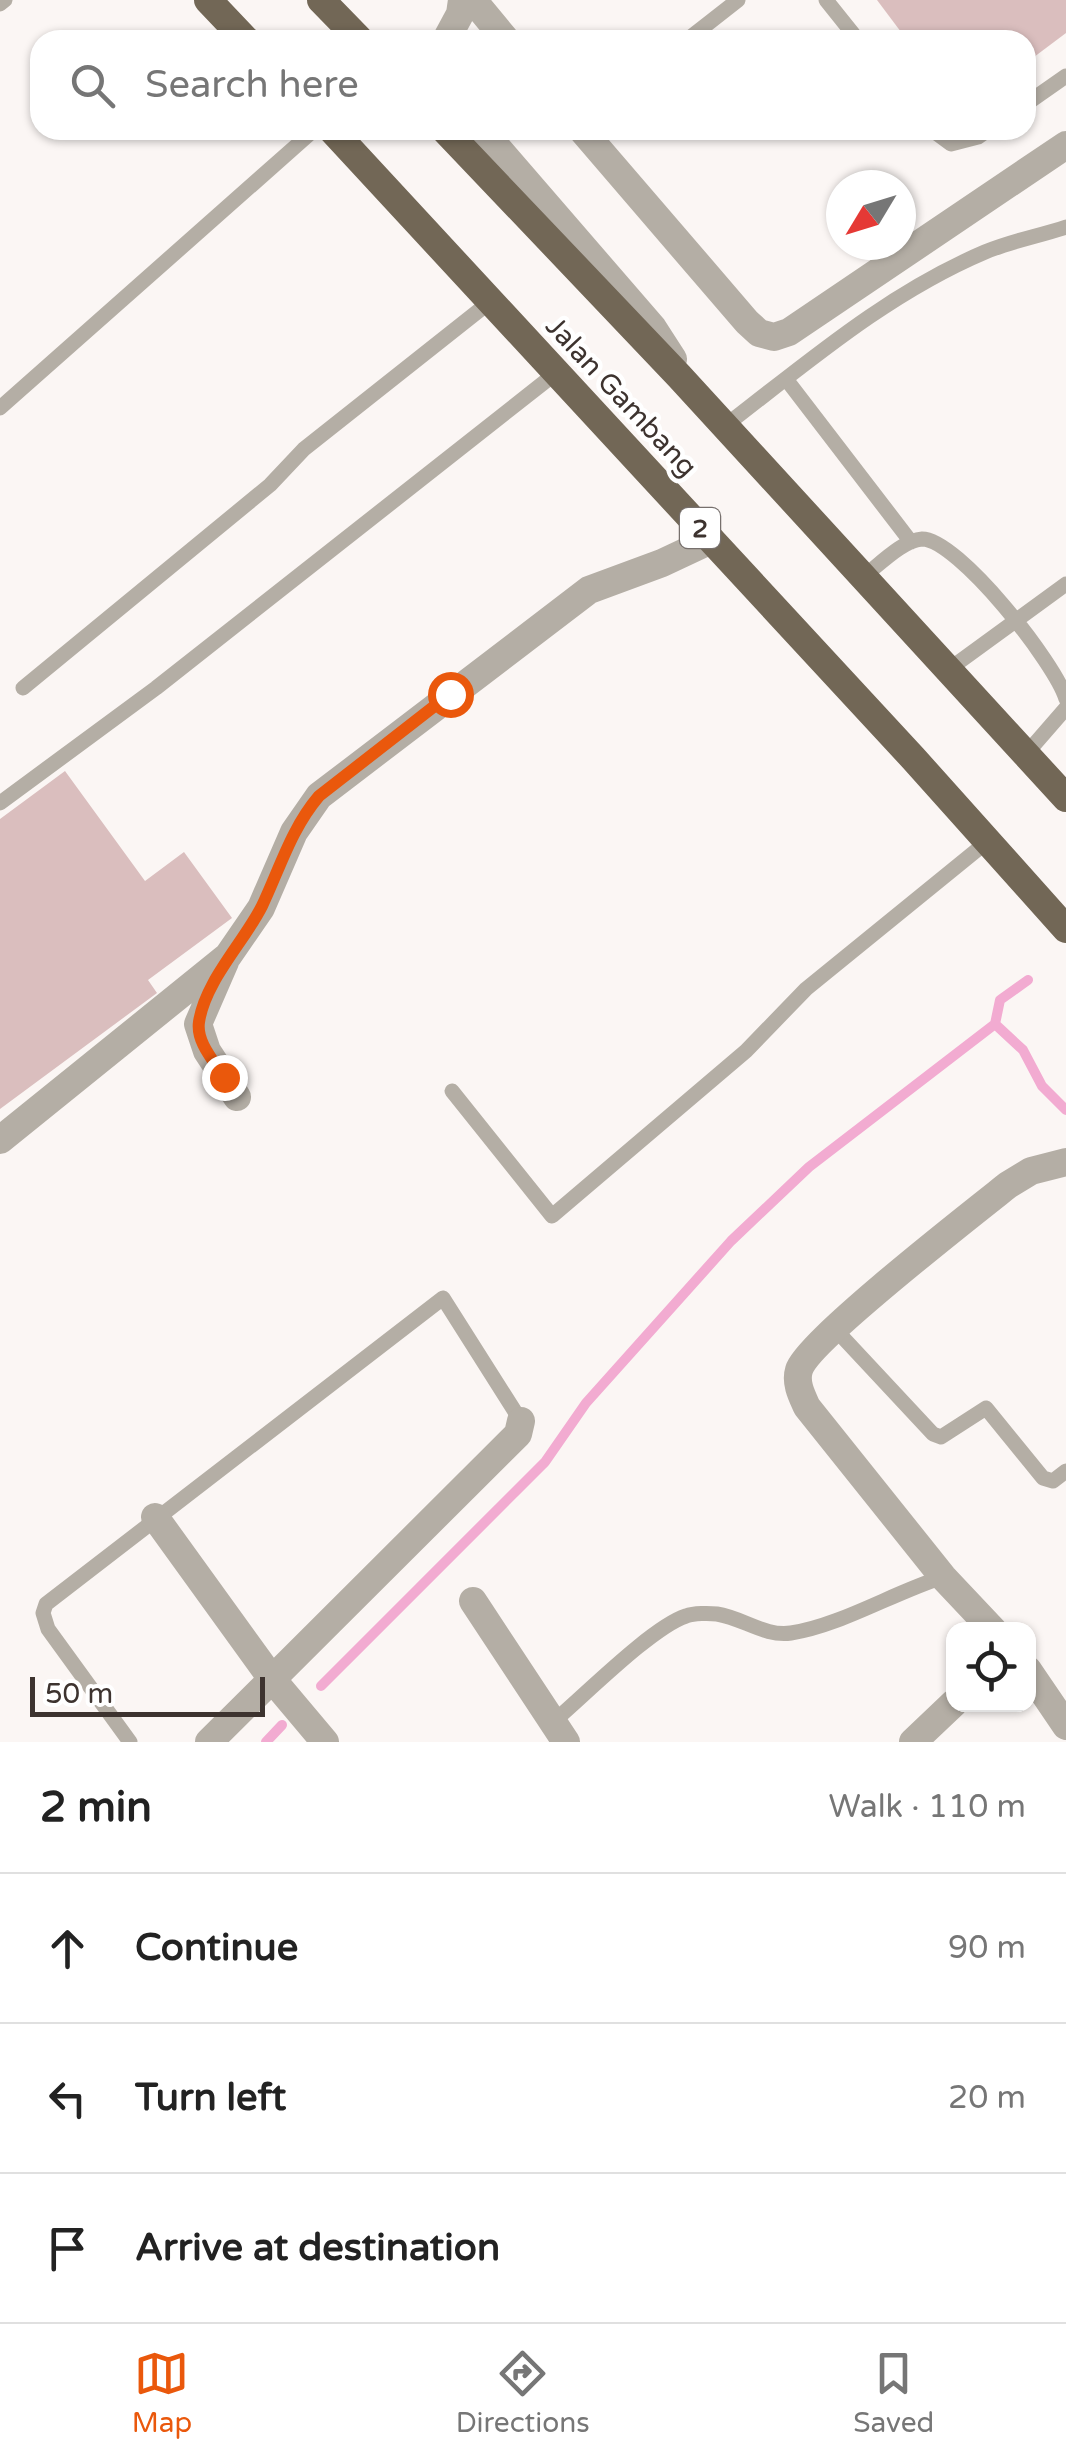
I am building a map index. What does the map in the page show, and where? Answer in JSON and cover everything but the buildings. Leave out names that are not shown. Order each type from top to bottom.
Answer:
[{"type":"highway","points":[[208,0],[236,30]]},
{"type":"highway","points":[[322,0],[350,30]]},
{"type":"highway","name":"Jalan Gambang","points":[[341,140],[1066,929]]},
{"type":"highway","name":"Jalan Gambang","points":[[455,140],[679,376],[1066,798]]},
{"type":"street","points":[[451,30],[462,0]]},
{"type":"street","points":[[473,0],[498,30]]},
{"type":"street","points":[[491,140],[653,328],[671,354],[679,376]]},
{"type":"street","points":[[591,140],[739,313],[760,333],[774,337],[789,332],[1066,145]]},
{"type":"street","points":[[237,1097],[207,1051],[198,1024],[228,956],[261,908],[294,832],[319,796],[589,590],[711,540]]},
{"type":"street","points":[[0,1140],[228,956]]},
{"type":"street","points":[[986,1622],[807,1407],[799,1389],[798,1372],[807,1355],[835,1329],[1008,1185],[1031,1171],[1066,1162]]},
{"type":"street","points":[[209,1742],[518,1434],[520,1421]]},
{"type":"street","points":[[155,1517],[272,1680],[326,1742]]},
{"type":"street","points":[[473,1601],[560,1732]]},
{"type":"street","points":[[1036,1682],[1066,1726]]},
{"type":"street","points":[[913,1742],[946,1711]]},
{"type":"lane","points":[[700,30],[738,0]]},
{"type":"lane","points":[[826,0],[850,30]]},
{"type":"lane","points":[[1036,97],[1066,76]]},
{"type":"lane","points":[[0,408],[303,140]]},
{"type":"lane","points":[[725,426],[874,312],[990,250],[1066,227]]},
{"type":"lane","points":[[23,688],[270,485],[304,450],[491,301]]},
{"type":"lane","points":[[0,802],[156,688],[556,373]]},
{"type":"lane","points":[[786,379],[910,542]]},
{"type":"lane","points":[[863,577],[910,542],[924,539],[952,551],[1016,621],[1050,666],[1066,699]]},
{"type":"lane","points":[[948,670],[1066,584]]},
{"type":"lane","points":[[1026,754],[1066,708]]},
{"type":"lane","points":[[452,1091],[552,1216],[746,1052],[806,989],[988,842]]},
{"type":"lane","points":[[130,1742],[48,1629],[46,1604],[444,1298],[520,1421]]},
{"type":"lane","points":[[835,1329],[933,1434],[941,1436],[986,1408],[1043,1478],[1054,1481],[1066,1472]]},
{"type":"lane","points":[[560,1732],[654,1634],[687,1616],[714,1614],[770,1633],[787,1634],[810,1629],[944,1576]]},
{"type":"waterway","points":[[321,1686],[545,1462],[586,1403],[731,1241],[809,1167],[995,1024],[1000,1000],[1028,980]]},
{"type":"waterway","points":[[995,1024],[1023,1050],[1042,1086],[1066,1110]]},
{"type":"waterway","points":[[266,1742],[282,1725]]},
{"type":"route","points":[[224,1077],[207,1051],[198,1024],[228,956],[261,908],[305,813],[319,796],[450,694]]}]
